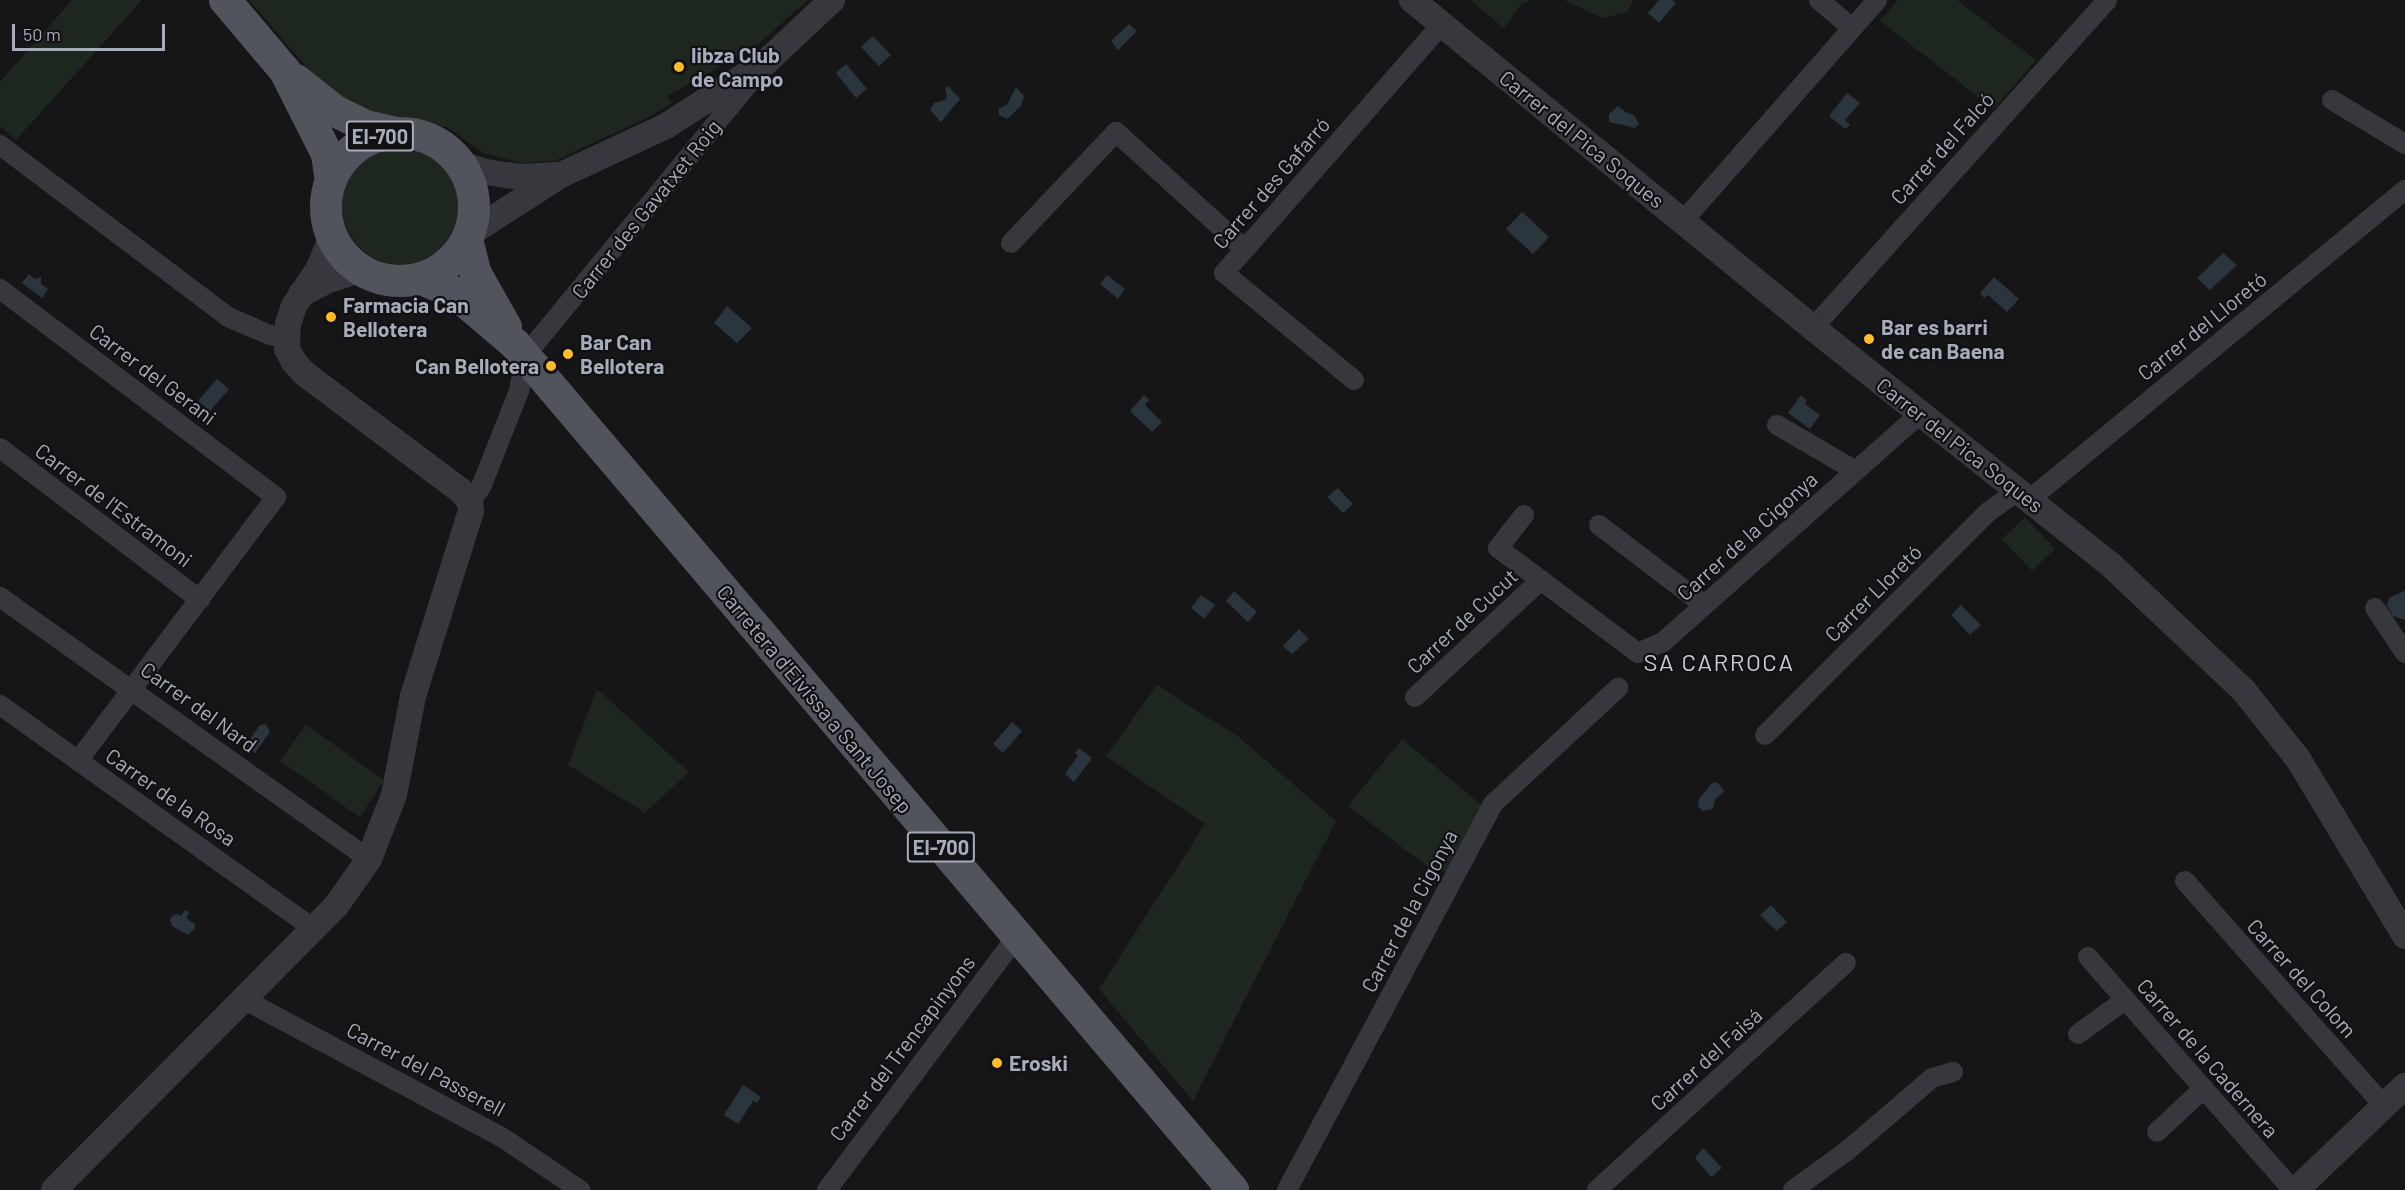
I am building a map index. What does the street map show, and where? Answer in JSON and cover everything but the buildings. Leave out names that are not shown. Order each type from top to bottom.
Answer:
[{"type":"main road","name":"EI-700","points":[[225,0],[285,71],[335,111],[366,126],[416,135],[433,141],[461,164],[474,198],[474,216],[468,236],[448,264],[421,279],[390,281],[360,270],[348,261],[332,236],[327,218],[326,199],[331,181],[346,156],[370,140],[398,133]]},
{"type":"main road","name":"EI-700","points":[[285,71],[327,154],[331,181]]},
{"type":"main road","name":"Carretera d'Eivissa a Sant Josep","points":[[468,236],[476,274],[520,350]]},
{"type":"main road","name":"Carretera d'Eivissa a Sant Josep","points":[[421,279],[455,293],[520,350],[1233,1190]]},
{"type":"street","name":"Carrer des Gavatxet Roig","points":[[520,350],[766,63],[832,0]]},
{"type":"street","name":"Carrer del Pica Soques","points":[[1412,0],[1813,328],[2112,566],[2244,691],[2298,759],[2405,936]]},
{"type":"street","points":[[1819,0],[1852,28]]},
{"type":"street","points":[[1683,221],[1877,0]]},
{"type":"street","name":"Carrer del Falcó","points":[[1813,328],[2107,0]]},
{"type":"street","name":"Carrer des Gafarró","points":[[1354,380],[1224,273],[1442,24]]},
{"type":"street","name":"Carrer des Gavatxet Roig","points":[[468,236],[561,175],[666,126],[766,63]]},
{"type":"street","points":[[2332,100],[2405,144]]},
{"type":"street","points":[[1011,243],[1116,132],[1245,249]]},
{"type":"street","points":[[0,145],[228,317],[270,335],[286,337]]},
{"type":"street","name":"Carrer des Gavatxet Roig","points":[[461,164],[485,172],[520,177],[561,175]]},
{"type":"street","name":"Carrer del Lloretó","points":[[2024,494],[2405,190]]},
{"type":"street","points":[[332,236],[319,268],[294,306],[286,337],[287,349],[304,374],[444,477],[470,502]]},
{"type":"street","points":[[301,294],[329,280],[360,270]]},
{"type":"street","name":"Carrer del Gerani","points":[[0,290],[276,497],[200,600]]},
{"type":"street","points":[[54,1190],[336,906],[369,859],[394,795],[413,696],[469,524],[470,502],[481,487],[519,391],[520,350]]},
{"type":"street","name":"Carrer de la Cigonya","points":[[1541,580],[1638,653],[1663,642],[1920,414]]},
{"type":"street","points":[[1778,425],[1856,471]]},
{"type":"street","name":"Carrer de l'Estramoni","points":[[0,448],[200,600]]},
{"type":"street","name":"Carrer Lloretó","points":[[1765,735],[1988,512],[2024,494]]},
{"type":"street","points":[[1524,515],[1498,548],[1541,580]]},
{"type":"street","points":[[1599,525],[1704,605]]},
{"type":"street","name":"Carrer de Cucut","points":[[1415,697],[1541,580]]},
{"type":"street","name":"Carrer del Nard","points":[[0,597],[132,688],[369,859]]},
{"type":"street","points":[[78,761],[200,600]]},
{"type":"street","points":[[2376,608],[2405,653]]},
{"type":"street","name":"Carrer de la Cigonya","points":[[1287,1190],[1493,804],[1618,688]]},
{"type":"street","name":"Carrer de la Rosa","points":[[0,705],[314,929]]},
{"type":"street","name":"Carrer del Colom","points":[[2185,881],[2384,1106]]},
{"type":"street","name":"Carrer del Trencapinyons","points":[[827,1190],[1017,936]]},
{"type":"street","name":"Carrer de la Cadernera","points":[[2088,957],[2295,1190]]},
{"type":"street","name":"Carrer del Faisá","points":[[1597,1190],[1846,963]]},
{"type":"street","name":"Carrer del Passerell","points":[[243,999],[500,1136],[580,1190]]},
{"type":"street","points":[[2078,1034],[2125,999]]},
{"type":"street","points":[[1793,1190],[1848,1150],[1932,1078],[1953,1072]]},
{"type":"street","points":[[2295,1190],[2405,1086]]},
{"type":"street","points":[[2157,1132],[2204,1088]]},
{"type":"shaded area","points":[[72,0],[142,0],[16,140],[0,126],[0,82]]},
{"type":"shaded area","points":[[249,0],[808,0],[754,48],[667,96],[672,103],[647,118],[554,161],[521,163],[484,153],[448,128],[410,118],[353,111],[325,89]]},
{"type":"shaded area","points":[[1470,0],[1532,0],[1520,5],[1504,28]]},
{"type":"shaded area","points":[[1564,0],[1633,0],[1628,12],[1602,18]]},
{"type":"shaded area","points":[[1659,0],[1672,0],[1676,3],[1659,23],[1648,13]]},
{"type":"shaded area","points":[[1898,0],[1957,0],[2036,60],[1994,109],[1880,21]]},
{"type":"shaded area","points":[[1129,24],[1137,31],[1118,50],[1111,41]]},
{"type":"shaded area","points":[[873,36],[891,55],[879,66],[861,47]]},
{"type":"shaded area","points":[[846,64],[867,89],[856,98],[836,73]]},
{"type":"shaded area","points":[[948,86],[960,99],[941,122],[930,110],[934,103],[945,100],[947,96],[945,89]]},
{"type":"shaded area","points":[[1016,87],[1024,96],[1021,106],[1007,119],[999,115],[999,108],[1007,105]]},
{"type":"shaded area","points":[[1847,93],[1860,103],[1845,120],[1850,125],[1845,129],[1829,116]]},
{"type":"shaded area","points":[[1618,106],[1634,115],[1639,124],[1635,128],[1609,122],[1609,114]]},
{"type":"shaded area","points":[[402,145],[425,150],[444,163],[457,182],[462,205],[457,228],[444,247],[425,260],[402,265],[379,260],[360,247],[347,228],[342,205],[347,182],[360,163],[379,150]]},
{"type":"shaded area","points":[[1522,212],[1549,237],[1533,254],[1506,229]]},
{"type":"shaded area","points":[[2223,253],[2237,265],[2210,290],[2197,278]]},
{"type":"shaded area","points":[[29,274],[35,279],[41,277],[41,284],[48,289],[42,298],[22,283]]},
{"type":"shaded area","points":[[1107,275],[1125,289],[1118,299],[1100,284]]},
{"type":"shaded area","points":[[1994,277],[2019,299],[2007,312],[1988,295],[1984,298],[1980,293]]},
{"type":"shaded area","points":[[727,306],[752,328],[737,343],[714,323]]},
{"type":"shaded area","points":[[217,379],[229,389],[210,411],[198,401]]},
{"type":"shaded area","points":[[1144,395],[1149,400],[1145,405],[1162,422],[1152,432],[1130,411]]},
{"type":"shaded area","points":[[1801,395],[1807,401],[1805,404],[1820,415],[1810,429],[1788,413]]},
{"type":"shaded area","points":[[1338,488],[1353,504],[1343,513],[1327,497]]},
{"type":"shaded area","points":[[2025,517],[2055,549],[2032,571],[2002,539]]},
{"type":"shaded area","points":[[1234,591],[1257,612],[1248,622],[1226,601]]},
{"type":"shaded area","points":[[2404,591],[2405,620],[2393,616],[2387,606],[2389,598]]},
{"type":"shaded area","points":[[1201,595],[1215,605],[1204,619],[1191,608]]},
{"type":"shaded area","points":[[1961,605],[1981,625],[1970,635],[1951,615]]},
{"type":"shaded area","points":[[1299,629],[1309,639],[1292,654],[1283,646]]},
{"type":"shaded area","points":[[1157,685],[1240,738],[1336,821],[1193,1101],[1099,989],[1205,824],[1106,756]]},
{"type":"shaded area","points":[[597,689],[689,772],[645,813],[568,765]]},
{"type":"shaded area","points":[[1012,722],[1022,731],[1003,753],[993,744]]},
{"type":"shaded area","points":[[266,724],[270,732],[255,753],[245,746],[260,725]]},
{"type":"shaded area","points":[[306,725],[384,780],[360,817],[280,761]]},
{"type":"shaded area","points":[[1402,739],[1483,806],[1449,872],[1432,870],[1348,806]]},
{"type":"shaded area","points":[[1079,748],[1092,758],[1074,782],[1065,774],[1078,756],[1075,753]]},
{"type":"shaded area","points":[[1717,782],[1724,791],[1715,800],[1713,809],[1703,811],[1698,807],[1699,799],[1712,783]]},
{"type":"shaded area","points":[[1771,905],[1787,922],[1777,931],[1760,915]]},
{"type":"shaded area","points":[[185,910],[189,913],[186,918],[195,924],[195,928],[188,935],[172,926],[170,920],[177,914],[181,916]]},
{"type":"shaded area","points":[[743,1085],[761,1097],[757,1103],[753,1101],[738,1124],[724,1115]]},
{"type":"shaded area","points":[[1703,1148],[1722,1168],[1711,1177],[1695,1158]]},
{"type":"place","name":"Iibza Club de Campo","points":[[679,67]]},
{"type":"place","name":"Farmacia Can Bellotera","points":[[331,317]]},
{"type":"place","name":"Bar es barri de can Baena","points":[[1869,339]]},
{"type":"place","name":"Bar Can Bellotera","points":[[568,354]]},
{"type":"place","name":"Can Bellotera","points":[[551,366]]},
{"type":"place","name":"Eroski","points":[[997,1063]]},
{"type":"district","name":"SA CARROCA","points":[[1719,662]]}]
